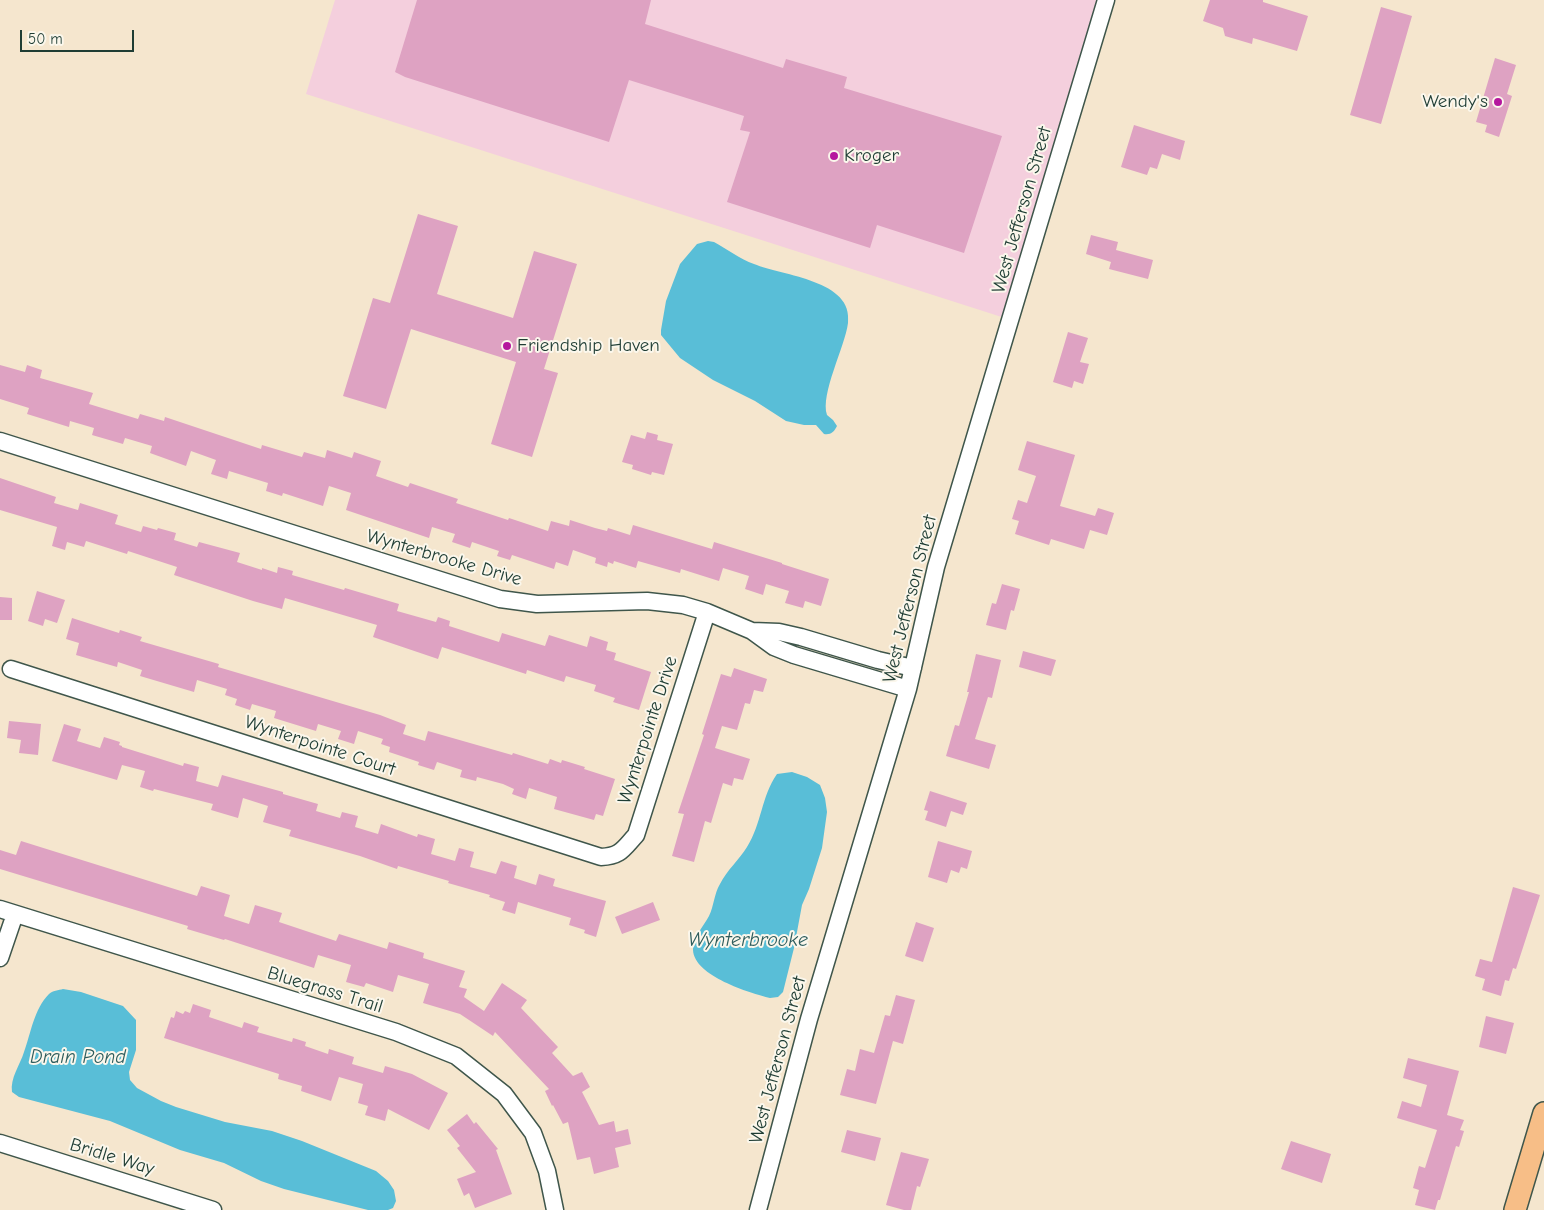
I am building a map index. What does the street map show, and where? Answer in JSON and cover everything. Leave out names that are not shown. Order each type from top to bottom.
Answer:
[{"type":"main road","points":[[1515,1210],[1544,1113]]},
{"type":"street","name":"West Jefferson Street","points":[[758,1210],[809,1020],[908,689],[936,567],[1106,0]]},
{"type":"street","name":"Wynterbrooke Drive","points":[[0,441],[500,599],[537,604],[647,601],[683,605],[707,612],[752,631],[780,632],[913,668]]},
{"type":"street","name":"Wynterpointe Drive","points":[[618,855],[636,835],[707,612]]},
{"type":"street","points":[[752,631],[774,646],[794,655],[908,689]]},
{"type":"street","name":"Wynterpointe Court","points":[[11,668],[601,857],[618,855]]},
{"type":"street","points":[[0,958],[7,911]]},
{"type":"street","name":"Bluegrass Trail","points":[[7,911],[396,1032],[456,1056],[504,1094],[534,1133],[546,1171],[555,1210]]},
{"type":"street","name":"Bridle Way","points":[[0,1143],[213,1210]]},
{"type":"shaded area","points":[[335,0],[1108,0],[1011,320],[306,94]]},
{"type":"water","points":[[708,241],[714,242],[754,264],[814,282],[840,297],[847,309],[848,323],[827,395],[827,415],[837,426],[832,433],[824,434],[816,425],[804,425],[786,421],[755,401],[713,380],[680,358],[661,335],[666,301],[680,264],[697,244]]},
{"type":"water","name":"Wynterbrooke","points":[[792,772],[807,777],[820,785],[825,798],[827,812],[822,848],[802,905],[783,992],[778,997],[770,998],[724,982],[713,975],[703,968],[696,959],[693,946],[696,937],[709,916],[720,884],[752,838],[768,792],[777,774]]},
{"type":"water","name":"Drain Pond","points":[[63,989],[81,992],[123,1006],[136,1020],[136,1050],[129,1072],[130,1080],[137,1088],[176,1107],[225,1122],[272,1131],[376,1171],[388,1181],[394,1190],[396,1201],[393,1208],[388,1210],[368,1210],[284,1189],[261,1181],[224,1163],[180,1150],[110,1121],[19,1097],[12,1092],[12,1082],[36,1014],[49,994]]},
{"type":"building","points":[[417,0],[651,0],[645,24],[783,68],[786,59],[847,77],[844,88],[1002,136],[964,253],[877,225],[870,248],[727,202],[750,132],[740,130],[744,116],[629,80],[609,142],[405,77],[395,72]]},
{"type":"building","points":[[1210,0],[1263,0],[1263,2],[1308,16],[1297,51],[1253,38],[1252,44],[1225,36],[1223,28],[1203,21]]},
{"type":"building","points":[[1381,7],[1412,16],[1381,124],[1350,115]]},
{"type":"building","name":"Wendy's","points":[[1495,58],[1516,65],[1507,94],[1512,96],[1499,137],[1485,132],[1487,125],[1476,122]]},
{"type":"building","points":[[1134,125],[1185,141],[1180,160],[1162,154],[1157,169],[1150,167],[1147,175],[1121,167]]},
{"type":"building","name":"Friendship Haven","points":[[418,214],[458,226],[437,294],[513,318],[534,251],[577,264],[544,369],[558,373],[532,457],[491,444],[516,362],[411,329],[386,409],[343,396],[373,298],[390,303]]},
{"type":"building","points":[[1091,235],[1118,242],[1116,250],[1153,260],[1148,279],[1109,269],[1111,262],[1086,254]]},
{"type":"building","points":[[1068,332],[1088,338],[1080,362],[1089,364],[1083,384],[1074,381],[1072,388],[1053,382]]},
{"type":"building","points":[[0,365],[25,372],[27,365],[42,370],[40,378],[93,393],[89,404],[138,419],[140,414],[164,421],[165,417],[261,449],[262,445],[302,457],[304,452],[325,458],[327,450],[352,458],[354,452],[381,461],[376,476],[408,487],[410,483],[458,499],[456,503],[548,531],[551,521],[569,526],[570,520],[607,531],[608,528],[630,535],[633,525],[712,549],[714,542],[829,579],[821,606],[805,601],[803,608],[785,603],[789,591],[766,584],[763,595],[745,589],[749,576],[723,568],[719,581],[681,569],[680,573],[638,561],[636,568],[614,561],[613,564],[608,562],[607,567],[595,563],[596,558],[573,550],[568,566],[556,562],[554,569],[512,555],[510,560],[497,556],[499,551],[472,542],[470,548],[452,542],[455,534],[432,527],[429,538],[346,510],[351,493],[329,486],[323,506],[283,493],[282,496],[266,491],[268,483],[229,471],[227,479],[211,474],[216,460],[191,451],[186,466],[150,453],[152,446],[125,438],[123,444],[92,435],[94,428],[70,421],[69,427],[27,414],[29,408],[0,399]]},
{"type":"building","points":[[647,432],[658,435],[657,440],[673,444],[664,475],[652,472],[651,475],[632,469],[633,465],[622,462],[631,435],[645,439]]},
{"type":"building","points":[[1027,441],[1075,455],[1060,506],[1095,516],[1098,508],[1114,513],[1107,535],[1090,530],[1084,549],[1051,539],[1049,545],[1015,534],[1019,521],[1012,519],[1018,500],[1027,503],[1036,476],[1018,470]]},
{"type":"building","points":[[0,478],[56,497],[54,503],[78,510],[80,503],[118,515],[115,524],[141,532],[143,526],[176,533],[174,540],[197,547],[199,542],[240,553],[237,562],[277,573],[278,567],[293,571],[292,575],[399,604],[397,611],[436,622],[438,617],[450,621],[449,626],[499,642],[502,633],[545,646],[549,635],[587,647],[590,636],[608,642],[606,650],[616,653],[614,660],[651,672],[639,710],[613,702],[615,698],[594,691],[596,685],[566,676],[564,682],[527,670],[526,674],[442,647],[438,659],[373,637],[377,625],[285,598],[282,609],[253,601],[174,575],[177,567],[128,551],[127,554],[86,541],[84,547],[67,542],[65,550],[52,546],[57,527],[0,510]]},
{"type":"building","points":[[1002,584],[1020,589],[1014,611],[1011,610],[1006,630],[986,625],[992,603],[996,604]]},
{"type":"building","points":[[37,591],[65,600],[57,623],[45,619],[43,626],[28,621]]},
{"type":"building","points":[[0,597],[12,598],[12,620],[0,620]]},
{"type":"building","points":[[72,618],[119,633],[120,630],[142,637],[140,641],[219,664],[218,667],[380,715],[406,725],[403,734],[425,741],[428,731],[548,764],[550,759],[561,763],[562,760],[585,767],[584,769],[615,779],[603,816],[596,814],[594,820],[554,809],[557,797],[529,788],[526,799],[512,794],[514,789],[503,784],[477,777],[476,781],[460,777],[462,770],[437,762],[434,770],[418,765],[419,762],[389,752],[390,747],[381,744],[383,739],[358,731],[354,744],[338,739],[341,731],[318,724],[316,731],[274,718],[276,711],[252,704],[250,710],[235,705],[237,699],[225,695],[227,689],[197,680],[194,692],[140,676],[142,670],[118,662],[117,667],[76,655],[79,643],[66,639]]},
{"type":"building","points":[[1023,651],[1056,660],[1051,676],[1019,667]]},
{"type":"building","points":[[976,654],[1001,660],[992,698],[988,697],[975,739],[996,745],[989,769],[946,756],[955,725],[959,726],[969,692],[967,692]]},
{"type":"building","points":[[734,668],[767,679],[763,692],[754,690],[750,704],[745,703],[737,730],[722,726],[715,748],[750,759],[743,780],[734,778],[732,786],[723,783],[711,823],[705,821],[694,862],[672,856],[684,814],[678,813],[704,735],[702,734],[721,674],[731,677]]},
{"type":"building","points":[[9,721],[41,724],[38,755],[19,753],[21,740],[7,738]]},
{"type":"building","points":[[64,724],[81,729],[77,741],[100,748],[104,737],[120,742],[119,745],[122,747],[183,766],[184,763],[199,767],[196,781],[218,787],[222,775],[318,804],[316,811],[340,818],[342,812],[358,816],[355,827],[378,834],[381,824],[417,837],[418,834],[435,839],[431,854],[455,861],[459,848],[474,852],[470,867],[496,874],[501,861],[517,866],[514,878],[536,885],[539,874],[555,879],[553,886],[606,901],[596,937],[584,933],[585,930],[569,925],[571,918],[518,902],[515,914],[502,910],[505,902],[489,897],[490,895],[398,866],[397,869],[360,856],[289,836],[291,830],[263,822],[268,806],[243,798],[238,818],[211,810],[213,804],[140,787],[145,771],[122,765],[117,780],[52,761]]},
{"type":"building","points":[[930,791],[967,803],[963,815],[951,811],[946,827],[925,820],[928,811],[924,810]]},
{"type":"building","points":[[21,841],[197,896],[201,886],[230,895],[224,916],[249,924],[255,905],[282,913],[279,922],[336,941],[339,934],[387,949],[389,942],[424,953],[423,958],[465,971],[459,987],[467,989],[464,997],[484,1011],[502,983],[527,1000],[521,1008],[558,1047],[552,1053],[573,1076],[582,1072],[590,1087],[582,1092],[599,1125],[614,1121],[616,1132],[628,1129],[631,1144],[615,1148],[619,1167],[594,1174],[590,1157],[577,1160],[568,1122],[563,1124],[552,1106],[545,1091],[549,1089],[495,1032],[493,1036],[460,1014],[423,1003],[429,984],[398,975],[393,992],[366,983],[364,987],[346,982],[351,965],[318,955],[314,968],[225,939],[187,929],[188,926],[0,869],[0,850],[16,855]]},
{"type":"building","points":[[938,841],[972,851],[967,869],[961,867],[959,873],[951,870],[947,883],[928,877]]},
{"type":"building","points":[[1513,887],[1540,895],[1516,969],[1513,968],[1509,981],[1505,980],[1501,996],[1482,990],[1485,979],[1475,976],[1480,959],[1492,962]]},
{"type":"building","points":[[653,902],[660,920],[622,934],[615,917]]},
{"type":"building","points":[[916,922],[934,928],[923,962],[905,956]]},
{"type":"building","points":[[896,995],[915,1000],[903,1044],[893,1041],[876,1104],[840,1095],[847,1069],[855,1071],[860,1049],[874,1053],[885,1015],[890,1016]]},
{"type":"building","points":[[193,1004],[211,1010],[209,1017],[242,1028],[244,1022],[259,1027],[257,1032],[292,1042],[293,1038],[306,1042],[305,1046],[328,1054],[329,1049],[354,1057],[352,1064],[383,1073],[385,1066],[412,1074],[448,1093],[429,1130],[388,1109],[385,1121],[365,1115],[368,1106],[358,1103],[363,1084],[339,1077],[331,1101],[301,1091],[302,1086],[278,1079],[279,1074],[164,1038],[171,1017],[174,1018],[176,1011],[183,1014],[185,1011],[190,1013]]},
{"type":"building","points":[[1486,1016],[1514,1023],[1506,1054],[1479,1047]]},
{"type":"building","points":[[1408,1058],[1459,1071],[1447,1115],[1464,1120],[1460,1130],[1464,1131],[1459,1147],[1456,1146],[1440,1200],[1438,1200],[1435,1210],[1415,1205],[1419,1190],[1413,1188],[1419,1166],[1425,1168],[1437,1130],[1397,1118],[1402,1101],[1421,1107],[1427,1085],[1403,1078]]},
{"type":"building","points":[[467,1114],[498,1149],[496,1150],[512,1194],[475,1208],[469,1193],[464,1196],[457,1179],[476,1172],[457,1148],[460,1146],[447,1130]]},
{"type":"building","points":[[847,1130],[881,1138],[875,1161],[841,1152]]},
{"type":"building","points":[[1291,1141],[1331,1154],[1322,1183],[1281,1169]]},
{"type":"building","points":[[901,1152],[929,1159],[920,1187],[917,1186],[911,1210],[886,1205]]},
{"type":"place","name":"Wendy's","points":[[1498,102]]},
{"type":"place","name":"Kroger","points":[[834,156]]},
{"type":"place","name":"Friendship Haven","points":[[507,346]]}]
